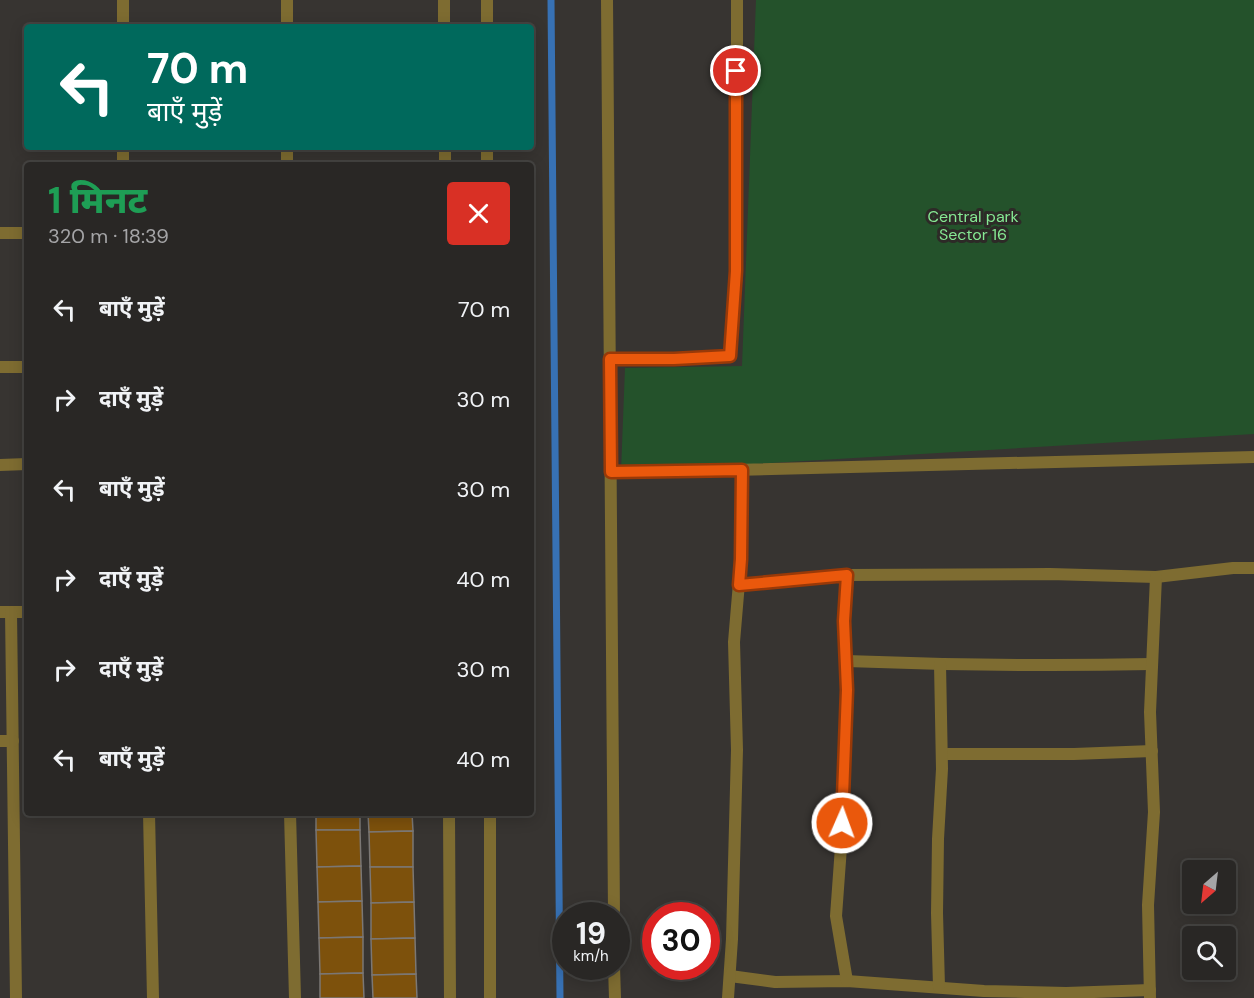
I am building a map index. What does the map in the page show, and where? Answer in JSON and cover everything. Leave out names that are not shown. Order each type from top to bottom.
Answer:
[{"type":"street","points":[[123,0],[123,24]]},
{"type":"street","points":[[287,0],[287,24]]},
{"type":"street","points":[[444,0],[444,24]]},
{"type":"street","points":[[487,0],[487,24]]},
{"type":"street","points":[[607,0],[614,902]]},
{"type":"street","points":[[610,359],[730,356],[736,271],[737,0]]},
{"type":"street","points":[[0,233],[24,233]]},
{"type":"street","points":[[0,367],[24,367]]},
{"type":"street","points":[[611,472],[1254,457]]},
{"type":"street","points":[[0,465],[24,464]]},
{"type":"street","points":[[729,998],[737,750],[734,642],[741,559],[742,470]]},
{"type":"street","points":[[739,585],[847,575],[1050,574],[1156,577],[1233,568],[1254,568]]},
{"type":"street","points":[[847,575],[844,621],[847,690],[842,847],[836,916],[847,981]]},
{"type":"street","points":[[730,976],[775,982],[847,981],[984,991],[1150,994],[1148,904],[1154,812],[1150,712],[1156,577]]},
{"type":"street","points":[[16,998],[6,741],[6,612],[24,612]]},
{"type":"street","points":[[846,661],[940,664],[1152,664]]},
{"type":"street","points":[[939,987],[937,913],[942,754],[940,664]]},
{"type":"street","points":[[942,754],[1152,752]]},
{"type":"street","points":[[149,816],[153,998]]},
{"type":"street","points":[[290,816],[295,998]]},
{"type":"street","points":[[448,816],[450,998]]},
{"type":"street","points":[[490,816],[490,998]]},
{"type":"street","points":[[615,980],[615,998]]},
{"type":"green space","name":"Central park Sector 16","points":[[756,0],[1254,0],[1254,434],[621,472],[625,368],[742,366]]},
{"type":"building","points":[[316,816],[360,816],[360,830],[316,830]]},
{"type":"building","points":[[368,816],[412,816],[413,831],[369,832]]},
{"type":"building","points":[[316,830],[360,830],[361,866],[317,867]]},
{"type":"building","points":[[413,831],[413,867],[370,867],[369,832]]},
{"type":"building","points":[[361,866],[362,901],[318,902],[317,867]]},
{"type":"building","points":[[370,867],[413,867],[414,902],[371,903]]},
{"type":"building","points":[[362,901],[363,937],[319,938],[318,902]]},
{"type":"building","points":[[414,902],[415,938],[371,939],[371,903]]},
{"type":"building","points":[[363,937],[363,973],[320,974],[319,938]]},
{"type":"building","points":[[415,938],[416,974],[372,975],[371,939]]},
{"type":"building","points":[[363,973],[364,998],[320,998],[320,974]]},
{"type":"building","points":[[416,974],[417,998],[373,998],[372,975]]},
{"type":"waterway","points":[[551,0],[560,998]]},
{"type":"route","points":[[736,71],[736,271],[730,356],[610,359],[611,472],[742,470],[739,585],[847,575],[844,621],[847,690],[842,823]]}]
